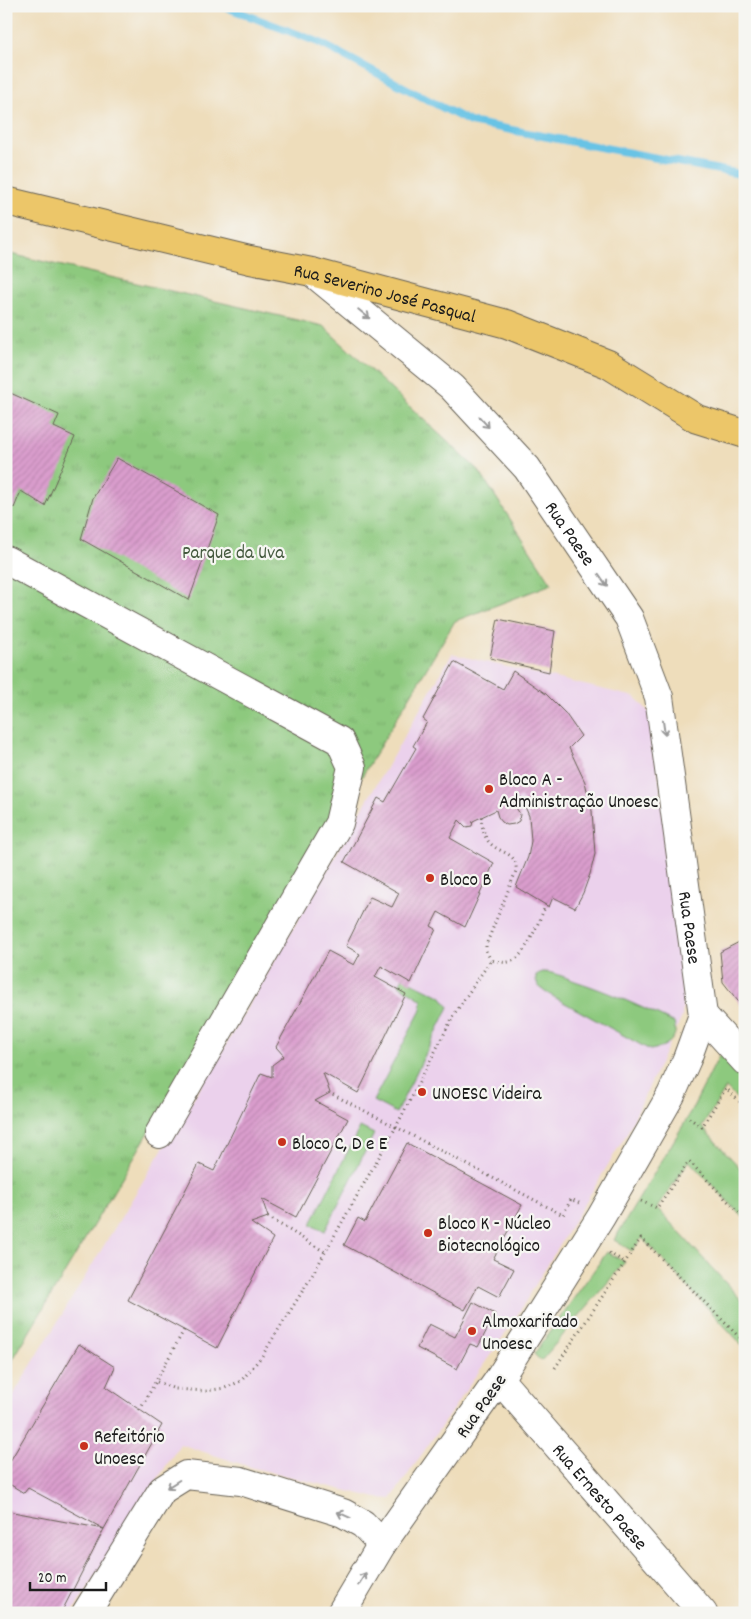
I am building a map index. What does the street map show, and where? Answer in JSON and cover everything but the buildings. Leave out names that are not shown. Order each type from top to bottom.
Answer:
[{"type":"main road","name":"Rua Severino José Pasqual","points":[[6,200],[250,260],[312,272],[507,324],[608,364],[697,419],[745,434]]},
{"type":"street","name":"Rua Paese","points":[[312,272],[452,387],[527,468],[629,618],[659,697],[703,1015],[671,1095],[601,1216],[499,1379],[382,1544],[341,1613]]},
{"type":"street","points":[[6,560],[340,741],[352,768],[339,823],[160,1134]]},
{"type":"street","points":[[703,1015],[745,1060]]},
{"type":"street","name":"Rua Ernesto Paese","points":[[499,1379],[703,1613]]},
{"type":"street","points":[[86,1613],[162,1490],[186,1475],[241,1481],[343,1513],[363,1524],[382,1544]]},
{"type":"path","points":[[481,817],[488,841],[513,858],[517,864],[516,872],[486,946],[486,951],[491,960],[504,963],[517,958],[523,952],[546,905]]},
{"type":"path","points":[[157,1382],[176,1389],[206,1391],[225,1388],[241,1381],[262,1356],[325,1252],[396,1127],[455,1013],[491,960]]},
{"type":"path","points":[[688,1117],[702,1127],[726,1088],[745,1107]]},
{"type":"path","points":[[330,1092],[563,1215],[571,1199],[580,1204]]},
{"type":"path","points":[[638,1200],[657,1208],[689,1160],[745,1219]]},
{"type":"path","points":[[268,1217],[325,1252]]},
{"type":"path","points":[[555,1368],[641,1238],[745,1343]]},
{"type":"path","points":[[607,1252],[625,1262]]},
{"type":"path","points":[[140,1410],[184,1330]]},
{"type":"shaded area","name":"UNOESC Videira","points":[[452,654],[635,697],[650,713],[681,937],[684,984],[682,1017],[626,1135],[513,1322],[391,1499],[377,1498],[254,1468],[180,1444],[72,1613],[6,1613],[6,1407],[228,1041]]},
{"type":"green space","name":"Parque da Uva","points":[[6,253],[323,326],[479,471],[552,584],[455,621],[6,1371]]},
{"type":"green space","points":[[542,972],[559,975],[638,1006],[674,1023],[675,1034],[670,1042],[650,1050],[545,992],[539,987],[536,980],[536,975]]},
{"type":"green space","points":[[403,978],[442,997],[449,1007],[396,1113],[373,1101],[421,1010],[422,1000],[399,985]]},
{"type":"green space","points":[[720,1054],[745,1080],[745,1107],[726,1088],[702,1127],[745,1173],[745,1219],[689,1161],[657,1208],[745,1304],[745,1348],[642,1238],[632,1251],[614,1240],[688,1117]]},
{"type":"green space","points":[[360,1127],[374,1134],[325,1231],[311,1224]]},
{"type":"green space","points":[[607,1252],[625,1262],[541,1361],[534,1354]]},
{"type":"waterway","points":[[223,6],[318,42],[470,122],[745,175]]},
{"type":"place","name":"Bloco A - Administração Unoesc","points":[[489,789]]},
{"type":"place","name":"Bloco B","points":[[430,878]]},
{"type":"place","name":"UNOESC Videira","points":[[422,1092]]},
{"type":"place","name":"Bloco C, D e E","points":[[282,1142]]},
{"type":"place","name":"Bloco K - Núcleo Biotecnológico","points":[[428,1233]]},
{"type":"place","name":"Almoxarifado Unoesc","points":[[472,1331]]},
{"type":"place","name":"Refeitório Unoesc","points":[[84,1446]]}]
